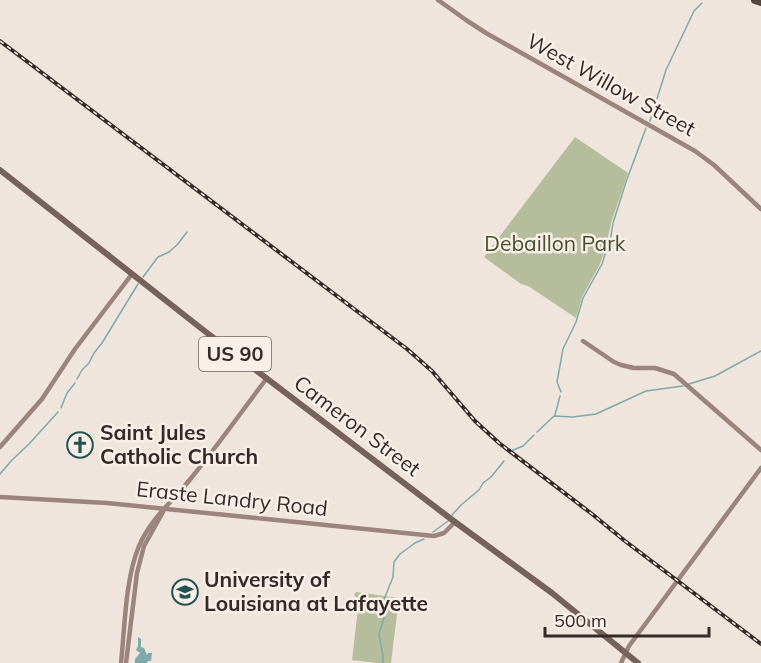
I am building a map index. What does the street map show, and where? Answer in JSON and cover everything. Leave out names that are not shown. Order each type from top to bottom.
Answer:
[{"type":"highway","points":[[755,0],[761,2]]},
{"type":"main road","name":"Cameron Street","points":[[0,170],[267,378],[552,593],[639,663]]},
{"type":"street","name":"West Willow Street","points":[[438,0],[486,33],[695,151],[714,165],[761,209]]},
{"type":"street","points":[[0,447],[42,399],[75,349],[132,274]]},
{"type":"street","points":[[583,341],[621,365],[634,368],[655,368],[674,374],[761,450]]},
{"type":"street","points":[[120,663],[130,579],[138,548],[146,532],[157,515],[193,477],[267,378]]},
{"type":"street","points":[[621,663],[626,652],[761,468]]},
{"type":"street","name":"Eraste Landry Road","points":[[0,497],[82,500],[435,536],[444,533],[455,522]]},
{"type":"street","points":[[126,663],[139,566],[148,538],[164,509]]},
{"type":"green space","name":"Debaillon Park","points":[[575,137],[628,173],[600,264],[582,297],[576,318],[528,286],[521,284],[484,257]]},
{"type":"green space","points":[[356,592],[399,598],[391,663],[352,660],[359,600],[354,595]]},
{"type":"water","points":[[138,637],[147,655],[152,653],[151,661],[147,663],[135,663],[140,653],[136,650]]},
{"type":"waterway","points":[[650,121],[666,70],[694,11],[702,3]]},
{"type":"waterway","points":[[561,392],[557,382],[563,349],[576,322],[583,298],[602,264],[626,182],[646,128]]},
{"type":"waterway","points":[[143,277],[158,257],[169,252],[187,232]]},
{"type":"waterway","points":[[77,379],[138,284]]},
{"type":"waterway","points":[[689,384],[715,376],[761,351]]},
{"type":"waterway","points":[[61,408],[67,393],[75,383]]},
{"type":"waterway","points":[[537,432],[554,416],[573,417],[596,414],[646,391],[683,386]]},
{"type":"waterway","points":[[555,415],[560,396]]},
{"type":"waterway","points":[[0,474],[58,412]]},
{"type":"waterway","points":[[511,451],[523,446],[534,435]]},
{"type":"waterway","points":[[452,515],[479,490],[504,461]]},
{"type":"waterway","points":[[433,532],[448,521]]},
{"type":"waterway","points":[[383,663],[379,634],[384,618],[383,602],[393,577],[394,562],[400,554],[424,539]]},
{"type":"railway","points":[[0,41],[407,349],[432,371],[475,421],[499,443],[761,644]]},
{"type":"place","name":"Saint Jules Catholic Church","points":[[80,445]]},
{"type":"place","name":"University of Louisiana at Lafayette","points":[[185,592]]}]
